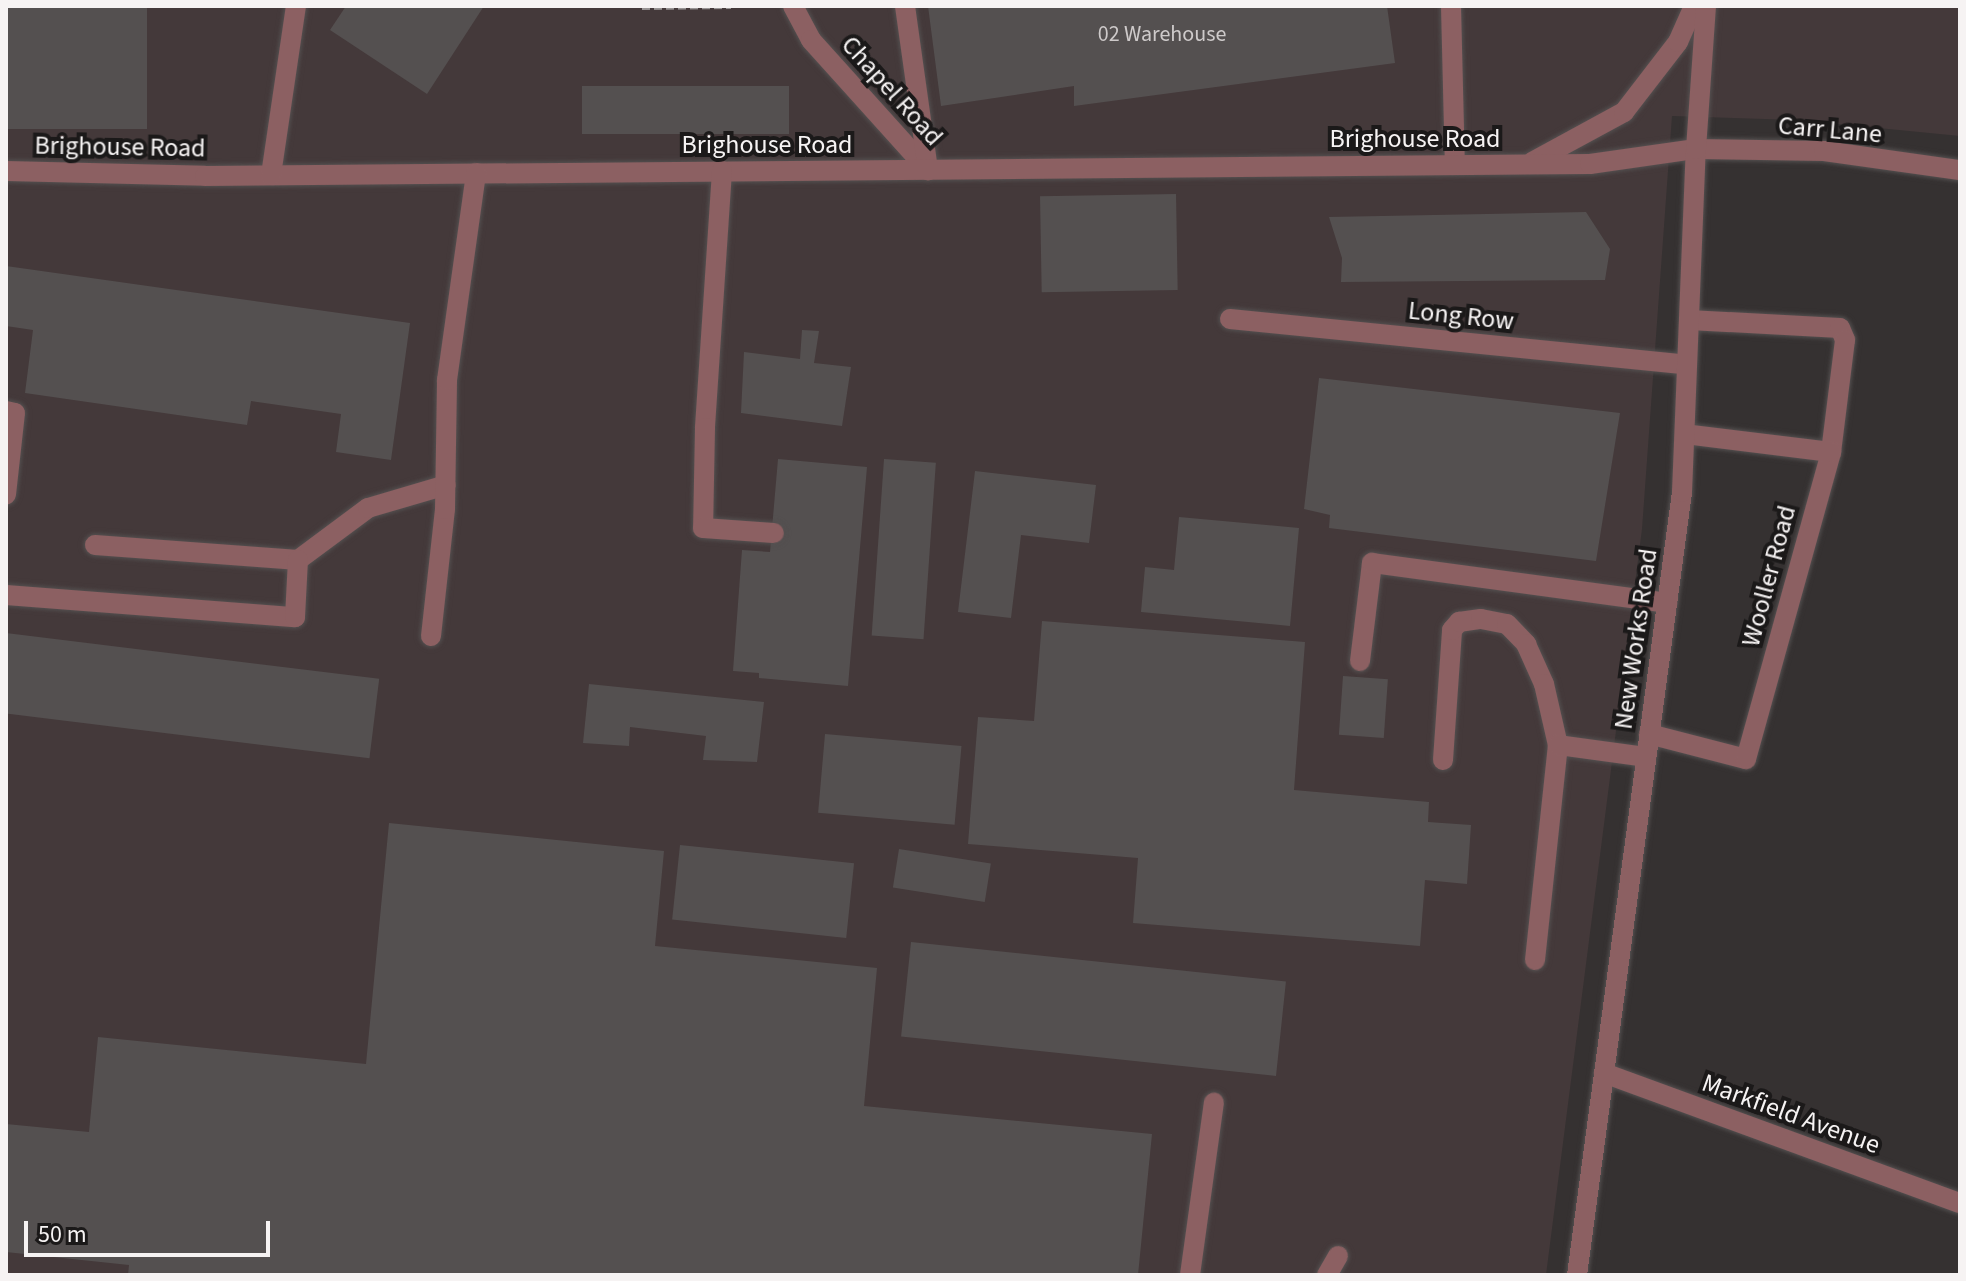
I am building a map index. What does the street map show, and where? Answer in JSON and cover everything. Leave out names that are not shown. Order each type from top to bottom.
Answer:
[{"type":"street","points":[[271,175],[296,6]]},
{"type":"street","name":"Chapel Road","points":[[793,6],[811,40],[928,170]]},
{"type":"street","points":[[905,6],[928,170]]},
{"type":"street","points":[[1451,6],[1455,165]]},
{"type":"street","name":"Brighouse Road","points":[[1529,164],[1624,112],[1678,42],[1694,6]]},
{"type":"street","name":"New Works Road","points":[[1577,1275],[1682,492],[1696,149],[1706,6]]},
{"type":"street","name":"Brighouse Road","points":[[6,171],[271,175],[1590,164],[1696,149]]},
{"type":"street","name":"Carr Lane","points":[[1696,149],[1824,151],[1960,170]]},
{"type":"street","points":[[722,171],[705,428],[703,528],[774,533]]},
{"type":"street","points":[[431,636],[446,485],[447,380],[476,173]]},
{"type":"street","name":"Long Row","points":[[1230,319],[1687,365]]},
{"type":"street","points":[[1685,434],[1831,452],[1845,340],[1840,328],[1689,320]]},
{"type":"street","points":[[6,411],[15,413],[6,495]]},
{"type":"street","name":"Wooller Road","points":[[1649,734],[1746,759],[1831,452]]},
{"type":"street","points":[[95,545],[298,560],[368,508],[446,485]]},
{"type":"street","points":[[6,595],[295,617],[298,560]]},
{"type":"street","points":[[1360,661],[1372,563],[1667,603]]},
{"type":"street","points":[[1443,760],[1452,630],[1459,622],[1481,619],[1507,624],[1526,644],[1544,684],[1558,745],[1535,960]]},
{"type":"street","points":[[1558,745],[1646,757]]},
{"type":"street","name":"Markfield Avenue","points":[[1604,1073],[1960,1203]]},
{"type":"street","points":[[1190,1275],[1214,1103]]},
{"type":"street","points":[[1327,1275],[1338,1256]]},
{"type":"path","points":[[642,7],[731,6]]},
{"type":"shaded area","points":[[6,6],[1960,6],[1960,136],[1797,120],[1672,116],[1642,529],[1546,1275],[6,1275]]},
{"type":"building","points":[[6,6],[147,6],[147,129],[6,129]]},
{"type":"building","points":[[346,6],[484,6],[427,94],[330,30]]},
{"type":"building","points":[[928,6],[1387,6],[1395,63],[1074,106],[1074,86],[941,106]]},
{"type":"building","points":[[582,86],[789,86],[789,134],[582,134]]},
{"type":"building","points":[[1176,194],[1178,290],[1042,292],[1040,196]]},
{"type":"building","points":[[1586,212],[1610,249],[1605,280],[1341,282],[1342,258],[1329,217]]},
{"type":"building","points":[[6,266],[410,323],[391,460],[336,452],[341,414],[251,401],[247,425],[25,393],[33,330],[6,326]]},
{"type":"building","points":[[802,330],[819,331],[814,363],[851,367],[842,426],[741,413],[744,352],[800,359]]},
{"type":"building","points":[[1319,378],[1620,413],[1596,561],[1329,528],[1330,515],[1304,509]]},
{"type":"building","points":[[778,459],[867,467],[848,686],[759,678],[759,673],[733,671],[742,550],[770,552]]},
{"type":"building","points":[[884,459],[936,463],[924,639],[872,636]]},
{"type":"building","points":[[975,471],[1096,485],[1089,543],[1021,535],[1011,618],[958,612]]},
{"type":"building","points":[[1179,517],[1299,528],[1290,626],[1141,612],[1145,567],[1174,570]]},
{"type":"building","points":[[1042,621],[1305,642],[1294,790],[1429,802],[1428,822],[1471,825],[1467,884],[1425,880],[1420,946],[1133,923],[1138,858],[968,844],[978,717],[1034,721]]},
{"type":"building","points":[[6,633],[379,679],[369,758],[6,714]]},
{"type":"building","points":[[1343,676],[1388,679],[1384,738],[1339,735]]},
{"type":"building","points":[[589,684],[764,702],[757,762],[703,760],[706,736],[630,727],[629,746],[583,743]]},
{"type":"building","points":[[825,734],[961,746],[955,825],[818,813]]},
{"type":"building","points":[[389,823],[664,851],[655,946],[877,968],[864,1106],[1152,1134],[1138,1275],[128,1275],[129,1265],[6,1252],[6,1124],[89,1132],[98,1037],[366,1064]]},
{"type":"building","points":[[680,845],[854,863],[846,938],[672,920]]},
{"type":"building","points":[[899,849],[991,864],[985,902],[893,888]]},
{"type":"building","points":[[911,942],[1286,981],[1276,1076],[901,1036]]}]
